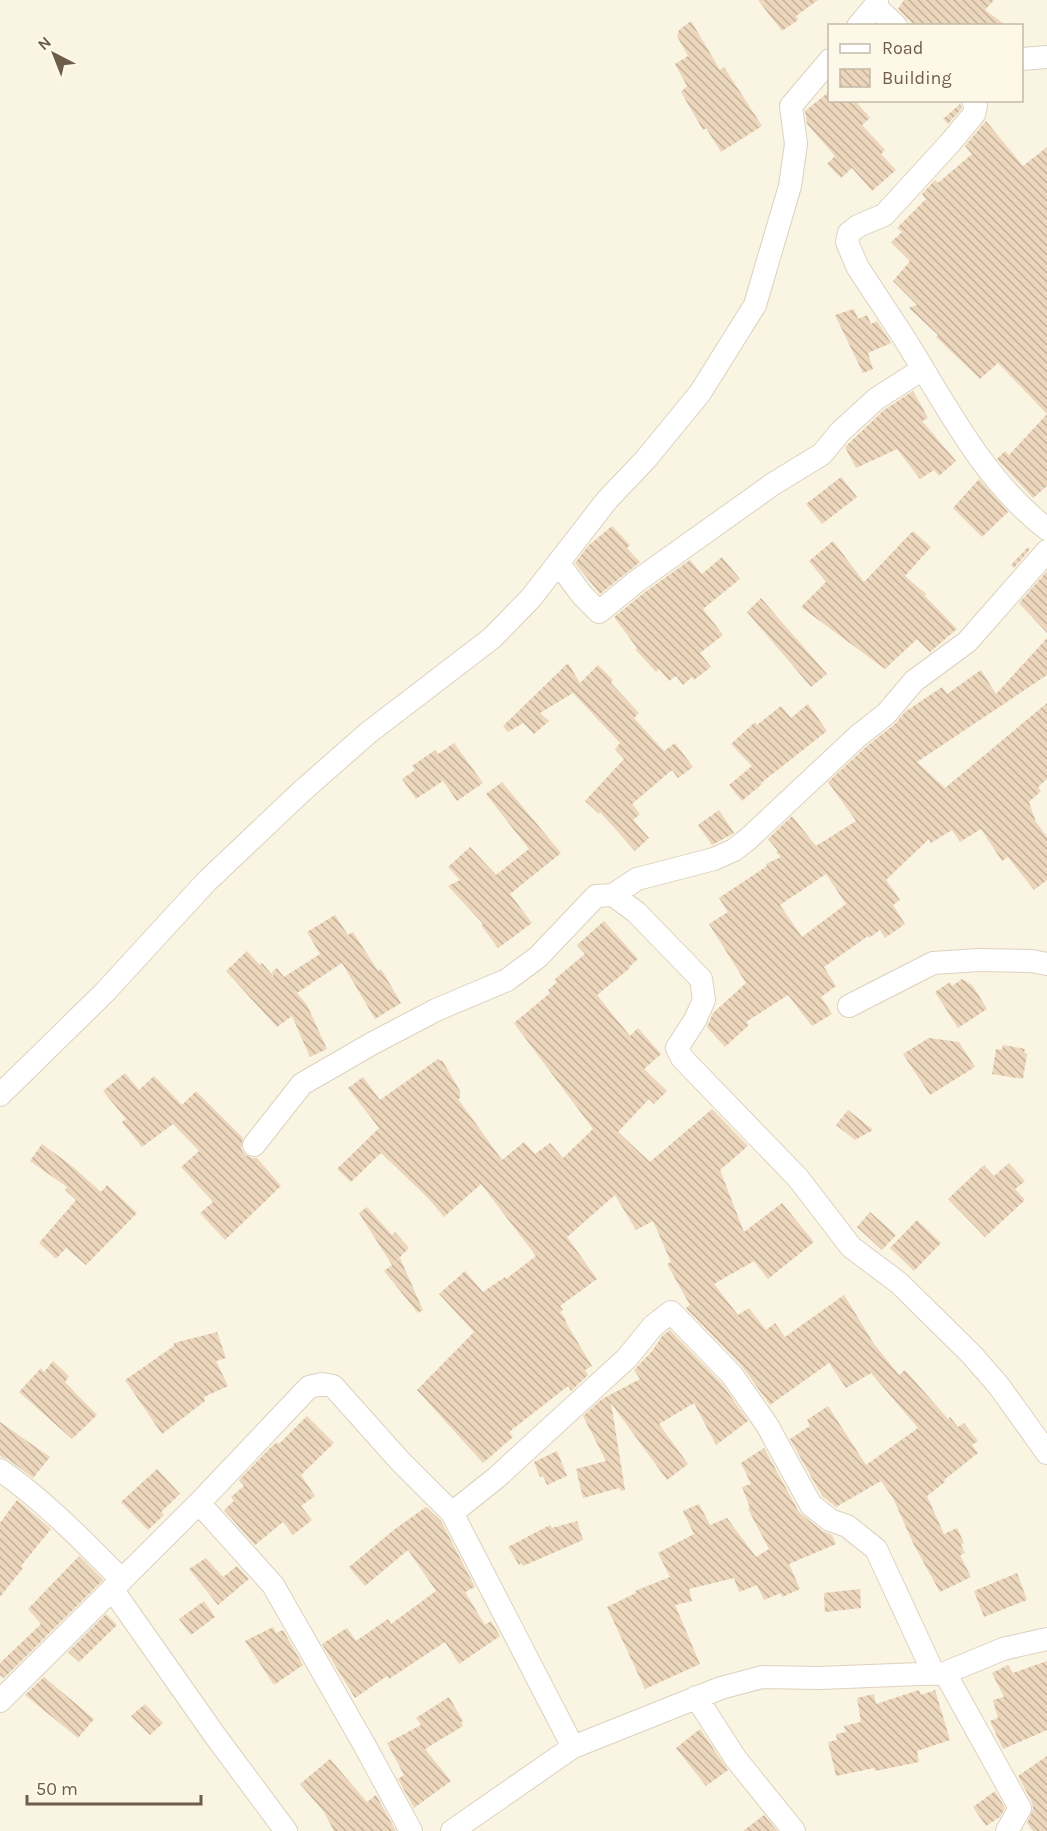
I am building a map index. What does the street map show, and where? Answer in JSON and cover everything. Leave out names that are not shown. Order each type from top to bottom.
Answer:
[{"type":"street","points":[[860,24],[876,3],[894,24]]},
{"type":"street","points":[[1023,59],[1047,57]]},
{"type":"street","points":[[0,1095],[105,992],[214,873],[301,792],[368,733],[492,638],[531,598],[607,500],[646,459],[700,393],[755,305],[790,186],[796,144],[791,106],[828,62]]},
{"type":"street","points":[[974,102],[976,106],[974,114],[950,143],[884,215],[858,226],[849,233],[847,242],[857,266],[969,442],[1001,486],[1047,529]]},
{"type":"street","points":[[559,564],[582,595],[599,612],[637,581],[773,484],[822,454],[840,432],[876,399],[923,369]]},
{"type":"street","points":[[254,1145],[302,1084],[436,1010],[507,980],[538,957],[596,896],[613,895],[637,879],[714,859],[734,850],[834,757],[886,714],[914,681],[967,642],[1047,551]]},
{"type":"street","points":[[613,895],[636,912],[701,979],[704,1000],[677,1048],[682,1058],[798,1178],[851,1247],[899,1283],[972,1355],[999,1386],[1047,1453]]},
{"type":"street","points":[[849,1006],[933,963],[978,960],[1032,961],[1047,964]]},
{"type":"street","points":[[452,1513],[496,1478],[627,1358],[653,1326],[671,1312],[732,1375],[767,1425],[811,1505],[830,1520],[847,1526],[865,1538],[876,1549],[939,1673],[1020,1808],[1006,1831]]},
{"type":"street","points":[[0,1701],[199,1503],[309,1387],[322,1384],[333,1386],[400,1461],[452,1513],[573,1747]]},
{"type":"street","points":[[0,1470],[22,1485],[64,1523],[117,1584],[216,1737],[286,1831]]},
{"type":"street","points":[[199,1503],[273,1585],[411,1831]]},
{"type":"street","points":[[452,1831],[573,1747],[721,1688],[762,1677],[820,1678],[939,1673],[1003,1649],[1047,1639]]},
{"type":"street","points":[[696,1697],[736,1759],[794,1831]]},
{"type":"building","points":[[758,0],[818,0],[796,16],[798,20],[782,31]]},
{"type":"building","points":[[904,0],[994,0],[985,10],[1004,24],[913,24],[898,9]]},
{"type":"building","points":[[691,21],[720,70],[724,67],[762,126],[721,152],[706,128],[703,130],[681,92],[687,86],[675,64],[688,56],[677,36],[679,30]]},
{"type":"building","points":[[828,93],[828,102],[857,102],[870,118],[862,125],[885,150],[881,154],[896,170],[872,191],[852,168],[841,178],[827,164],[835,156],[807,124],[805,111]]},
{"type":"building","points":[[960,104],[962,108],[948,124],[943,119]]},
{"type":"building","points":[[986,121],[1023,166],[1047,147],[1047,414],[998,363],[980,379],[909,308],[917,305],[893,281],[910,261],[891,242],[902,232],[897,228],[926,199],[922,194],[935,180],[938,183],[972,154],[965,146]]},
{"type":"building","points":[[854,309],[858,319],[867,315],[871,324],[877,321],[891,343],[868,353],[873,369],[863,373],[835,315]]},
{"type":"building","points":[[913,391],[928,418],[922,421],[956,461],[939,476],[934,470],[920,479],[897,449],[856,468],[845,447],[884,410]]},
{"type":"building","points":[[1047,414],[1047,486],[1033,498],[997,459],[1005,451],[1009,455]]},
{"type":"building","points":[[841,477],[857,497],[822,524],[806,504]]},
{"type":"building","points":[[979,479],[1008,512],[982,537],[953,508]]},
{"type":"building","points":[[612,526],[630,545],[627,548],[640,562],[600,594],[575,563],[588,546]]},
{"type":"building","points":[[913,531],[931,547],[905,576],[926,594],[925,596],[957,629],[930,652],[917,639],[885,669],[801,607],[826,582],[809,561],[833,541],[864,582]]},
{"type":"building","points":[[1028,547],[1030,549],[1014,568],[1011,565]]},
{"type":"building","points":[[722,557],[740,579],[703,609],[723,635],[700,653],[711,667],[694,680],[692,677],[683,685],[676,676],[669,681],[659,669],[656,672],[635,649],[637,648],[614,617],[690,560],[702,574]]},
{"type":"building","points":[[1047,571],[1047,633],[1019,603]]},
{"type":"building","points":[[761,598],[827,674],[811,687],[747,612]]},
{"type":"building","points":[[1047,638],[1047,675],[917,762],[945,788],[1047,703],[1047,779],[1038,787],[1041,791],[1029,802],[1036,822],[1047,837],[1047,880],[1034,890],[1008,857],[1002,861],[981,829],[960,842],[952,830],[931,843],[929,839],[886,880],[900,900],[893,905],[905,924],[885,938],[880,930],[869,938],[868,936],[824,967],[836,986],[821,997],[832,1014],[812,1026],[788,995],[746,1022],[749,1025],[725,1047],[707,1027],[713,1013],[746,983],[709,924],[728,912],[719,898],[767,866],[766,864],[781,857],[768,839],[792,816],[816,846],[856,821],[828,782],[895,724],[905,712],[942,687],[947,694],[981,670],[996,694]],"holes":[[[826,874],[846,904],[802,937],[780,905]]]},
{"type":"building","points":[[568,663],[580,683],[598,665],[613,680],[611,683],[639,713],[634,718],[664,751],[675,743],[693,767],[678,778],[672,770],[632,804],[640,814],[633,820],[649,838],[635,851],[600,812],[599,814],[585,801],[624,759],[615,749],[620,743],[573,693],[540,713],[549,721],[534,734],[523,723],[508,732],[503,726]]},
{"type":"building","points":[[808,704],[827,731],[761,783],[742,801],[729,785],[752,766],[731,744],[755,722],[757,725],[781,706],[791,718]]},
{"type":"building","points":[[454,743],[483,783],[457,801],[443,781],[416,799],[402,779],[415,770],[412,766],[435,750],[438,754]]},
{"type":"building","points":[[502,782],[561,853],[510,894],[532,923],[498,948],[481,925],[483,924],[448,886],[460,880],[448,867],[470,847],[496,875],[529,849],[486,794]]},
{"type":"building","points":[[719,810],[734,833],[712,845],[698,825]]},
{"type":"building","points":[[335,915],[348,935],[353,932],[378,971],[381,969],[401,1003],[375,1019],[342,963],[297,993],[307,1005],[327,1049],[310,1057],[292,1016],[277,1027],[226,971],[247,951],[274,977],[272,972],[277,968],[284,977],[320,954],[307,932]]},
{"type":"building","points":[[604,921],[638,959],[597,995],[630,1036],[638,1028],[661,1054],[644,1069],[667,1091],[654,1104],[649,1099],[618,1132],[650,1162],[712,1109],[748,1146],[720,1170],[744,1232],[782,1203],[814,1242],[768,1279],[754,1261],[714,1284],[738,1315],[749,1308],[766,1330],[775,1323],[785,1337],[844,1295],[874,1344],[899,1375],[905,1370],[948,1419],[950,1417],[958,1427],[964,1423],[978,1441],[972,1445],[978,1453],[927,1496],[944,1534],[957,1528],[964,1543],[961,1545],[965,1553],[960,1555],[971,1577],[940,1592],[914,1545],[893,1498],[881,1481],[836,1507],[822,1496],[790,1439],[810,1426],[807,1420],[828,1406],[866,1465],[918,1428],[871,1373],[846,1388],[829,1363],[770,1405],[742,1366],[686,1308],[690,1305],[667,1264],[671,1262],[653,1221],[636,1230],[615,1195],[567,1237],[597,1279],[560,1306],[563,1310],[560,1312],[592,1366],[585,1370],[588,1375],[571,1391],[568,1386],[509,1432],[513,1437],[483,1463],[417,1390],[474,1332],[439,1294],[465,1271],[483,1292],[505,1277],[506,1279],[536,1256],[481,1184],[444,1217],[428,1198],[381,1153],[351,1182],[337,1169],[379,1128],[348,1088],[363,1077],[380,1100],[438,1059],[442,1060],[460,1091],[458,1099],[502,1160],[524,1142],[535,1154],[550,1143],[563,1158],[593,1129],[514,1023],[550,993],[548,990],[557,982],[555,979],[585,954],[577,945]]},
{"type":"building","points":[[962,979],[973,986],[987,1009],[958,1028],[935,992],[950,982],[952,986]]},
{"type":"building","points":[[929,1038],[959,1042],[975,1067],[930,1095],[903,1054]]},
{"type":"building","points":[[1003,1045],[1025,1049],[1024,1053],[1027,1054],[1023,1079],[992,1074],[996,1049],[1002,1050]]},
{"type":"building","points":[[125,1073],[139,1090],[154,1076],[182,1105],[196,1091],[243,1138],[241,1149],[245,1155],[257,1158],[281,1186],[225,1240],[200,1213],[213,1202],[181,1167],[199,1151],[173,1124],[142,1147],[122,1122],[126,1119],[103,1091]]},
{"type":"building","points":[[848,1110],[873,1130],[855,1140],[836,1125]]},
{"type":"building","points":[[42,1144],[72,1166],[101,1192],[107,1185],[137,1213],[86,1265],[66,1248],[56,1259],[39,1243],[76,1200],[65,1190],[67,1187],[30,1161]]},
{"type":"building","points":[[1009,1163],[1025,1181],[1015,1189],[1025,1200],[985,1237],[948,1199],[984,1165],[994,1176]]},
{"type":"building","points":[[367,1207],[392,1235],[395,1232],[409,1248],[392,1265],[359,1213]]},
{"type":"building","points":[[870,1212],[896,1235],[882,1250],[857,1227]]},
{"type":"building","points":[[917,1220],[941,1243],[914,1271],[890,1248]]},
{"type":"building","points":[[400,1258],[423,1310],[418,1313],[384,1271]]},
{"type":"building","points":[[670,1330],[722,1384],[748,1421],[716,1445],[694,1403],[659,1424],[688,1464],[667,1480],[611,1403],[625,1490],[621,1491],[619,1488],[583,1498],[576,1469],[606,1461],[583,1416],[602,1399],[640,1379],[634,1370],[653,1350],[662,1336]]},
{"type":"building","points":[[217,1332],[226,1358],[216,1361],[228,1386],[204,1397],[205,1401],[162,1434],[125,1380],[174,1346],[174,1343]]},
{"type":"building","points":[[53,1361],[69,1376],[65,1382],[97,1415],[72,1439],[19,1392],[41,1368],[44,1372]]},
{"type":"building","points":[[307,1416],[334,1443],[301,1475],[315,1496],[301,1506],[312,1520],[293,1535],[283,1522],[255,1545],[224,1510],[234,1501],[231,1497],[244,1486],[239,1480],[271,1447],[277,1442],[279,1444]]},
{"type":"building","points":[[0,1422],[50,1457],[33,1478],[8,1459],[0,1456]]},
{"type":"building","points":[[764,1448],[799,1512],[822,1531],[832,1535],[836,1544],[789,1564],[800,1589],[782,1597],[781,1593],[764,1600],[757,1585],[739,1592],[734,1578],[689,1589],[692,1601],[675,1605],[700,1664],[645,1689],[607,1607],[636,1593],[635,1591],[670,1577],[658,1553],[694,1534],[683,1511],[699,1504],[710,1525],[727,1518],[756,1557],[769,1549],[748,1509],[750,1508],[742,1487],[751,1484],[741,1463]]},
{"type":"building","points":[[557,1451],[567,1476],[547,1485],[543,1476],[540,1477],[534,1462]]},
{"type":"building","points":[[157,1469],[180,1494],[161,1512],[164,1515],[148,1530],[121,1502]]},
{"type":"building","points":[[17,1500],[51,1529],[0,1597],[0,1523]]},
{"type":"building","points":[[426,1507],[441,1521],[475,1587],[465,1592],[485,1625],[491,1621],[500,1636],[459,1664],[445,1642],[389,1679],[387,1676],[355,1698],[322,1644],[347,1628],[356,1641],[388,1619],[391,1624],[436,1591],[408,1550],[365,1586],[349,1567]]},
{"type":"building","points":[[577,1521],[583,1540],[523,1566],[521,1563],[519,1565],[508,1547],[550,1525],[552,1528]]},
{"type":"building","points":[[79,1556],[103,1580],[4,1678],[0,1675],[0,1663],[41,1624],[28,1609]]},
{"type":"building","points":[[206,1558],[223,1577],[237,1566],[249,1579],[218,1605],[189,1569]]},
{"type":"building","points":[[1017,1573],[1027,1600],[984,1617],[974,1591]]},
{"type":"building","points":[[860,1589],[861,1608],[825,1612],[824,1593]]},
{"type":"building","points":[[204,1601],[215,1617],[191,1635],[179,1619]]},
{"type":"building","points":[[106,1614],[117,1625],[79,1662],[68,1652]]},
{"type":"building","points":[[273,1627],[276,1633],[283,1630],[303,1665],[274,1685],[245,1641]]},
{"type":"building","points":[[1047,1661],[1047,1730],[1003,1749],[990,1721],[998,1718],[993,1700],[1004,1697],[992,1673],[1008,1665],[1013,1673]]},
{"type":"building","points":[[44,1677],[94,1719],[78,1738],[25,1695]]},
{"type":"building","points":[[919,1690],[921,1695],[935,1690],[950,1740],[917,1751],[919,1762],[836,1776],[828,1742],[837,1740],[836,1734],[846,1732],[844,1726],[861,1722],[857,1698],[874,1694],[876,1704]]},
{"type":"building","points":[[449,1697],[463,1721],[461,1722],[463,1726],[425,1749],[451,1781],[414,1808],[398,1779],[404,1775],[387,1743],[421,1725],[416,1718]]},
{"type":"building","points":[[145,1704],[163,1723],[150,1735],[131,1716]]},
{"type":"building","points":[[700,1729],[728,1770],[706,1786],[676,1748]]},
{"type":"building","points":[[1047,1756],[1047,1831],[1033,1831],[1027,1823],[1033,1809],[1032,1802],[1018,1776]]},
{"type":"building","points":[[330,1759],[367,1802],[376,1795],[396,1831],[334,1831],[324,1812],[300,1784]]},
{"type":"building","points":[[995,1791],[1005,1808],[1000,1817],[986,1826],[973,1807]]},
{"type":"building","points":[[764,1815],[777,1831],[743,1831]]}]
